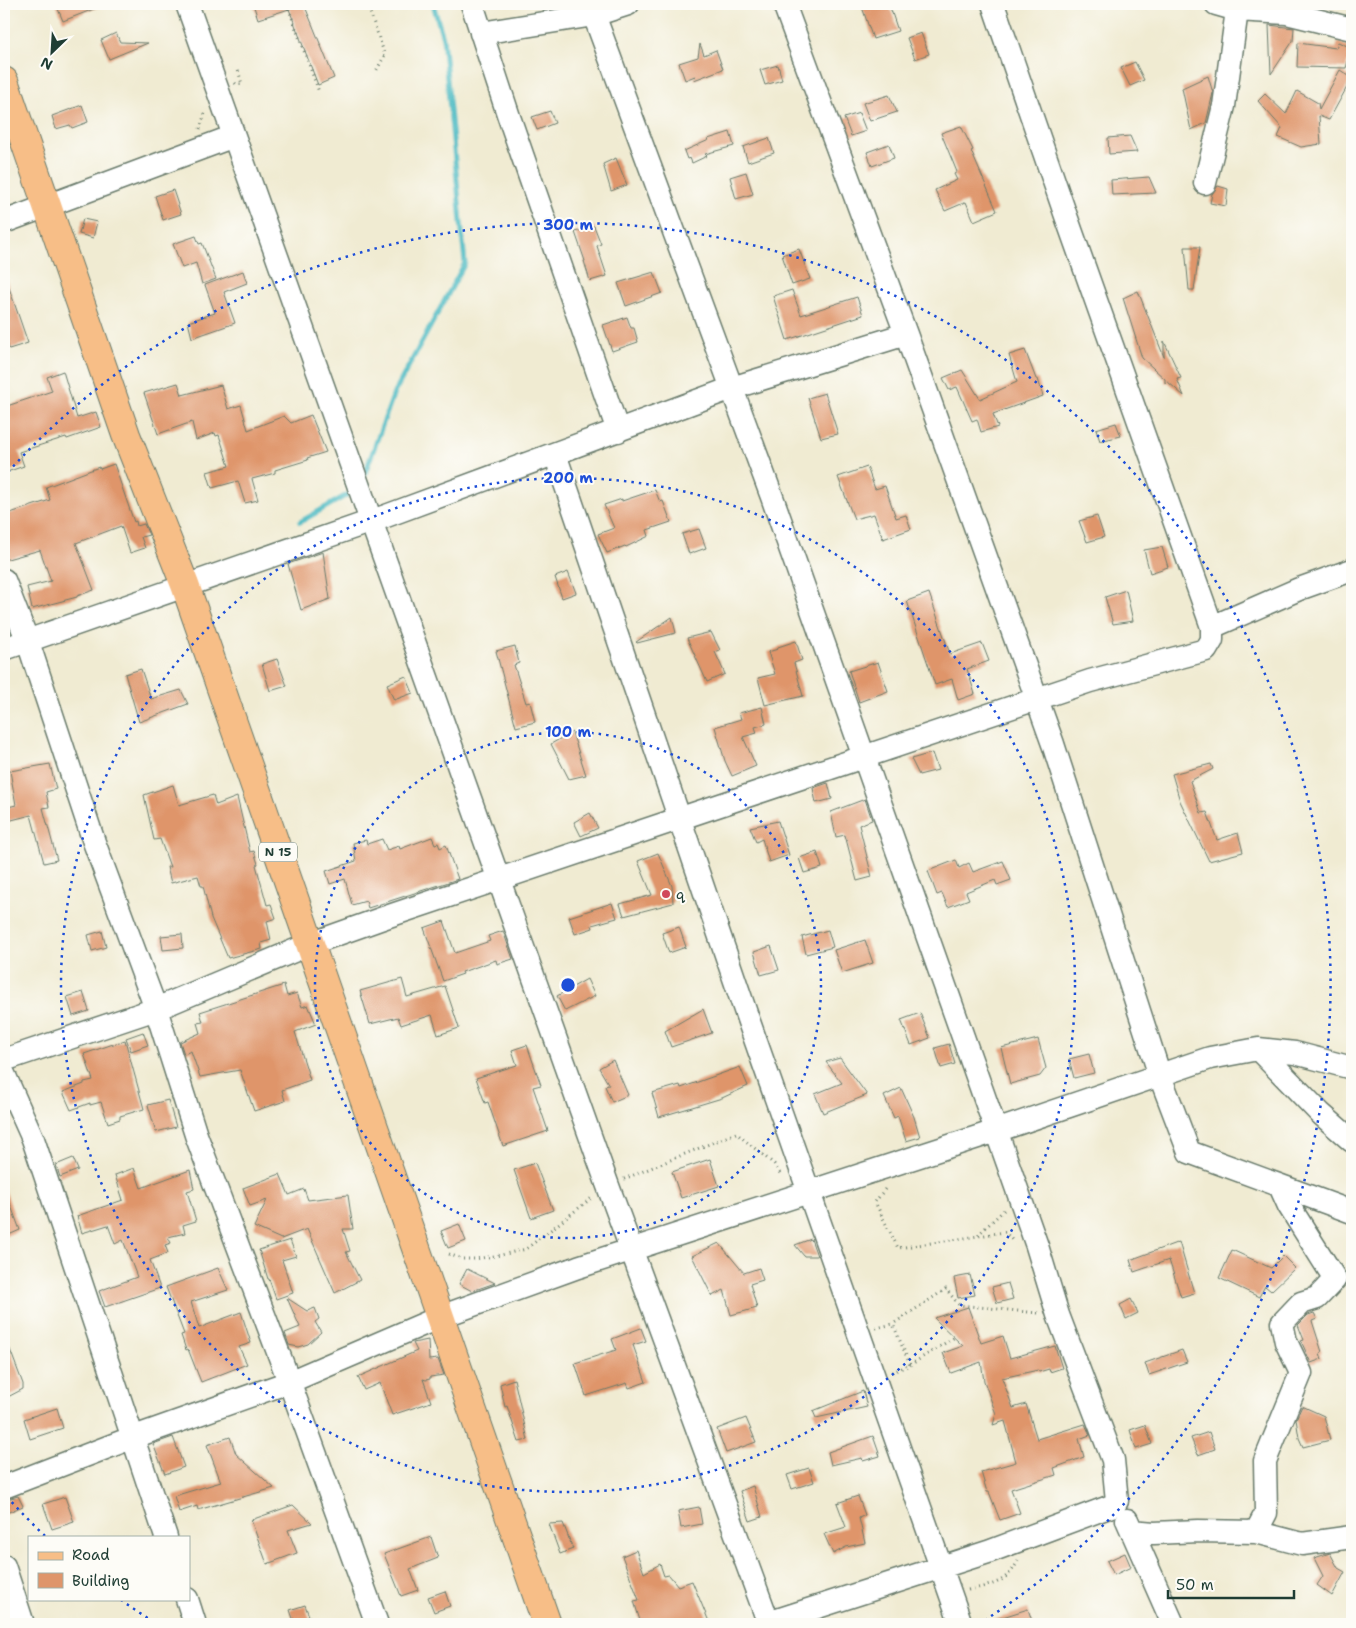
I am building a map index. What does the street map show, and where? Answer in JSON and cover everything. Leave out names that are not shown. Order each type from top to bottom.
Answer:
[{"type":"main road","name":"N 15","points":[[4,81],[126,435],[185,585],[547,1624]]},
{"type":"street","points":[[187,4],[608,1186],[767,1624],[1031,1536],[1110,1507],[1117,1501]]},
{"type":"street","points":[[472,4],[618,431]]},
{"type":"street","points":[[481,33],[592,9],[628,4]]},
{"type":"street","points":[[784,4],[906,334],[1053,744],[1160,1076],[1189,1152],[1352,1212]]},
{"type":"street","points":[[4,1060],[156,1009],[310,944],[499,879],[1090,681],[1206,650],[1212,640],[1212,627],[993,4]]},
{"type":"street","points":[[1205,183],[1224,106],[1226,7],[1287,13],[1352,29]]},
{"type":"street","points":[[592,9],[732,388],[1019,1195],[1058,1315],[1113,1460],[1117,1501],[1174,1624]]},
{"type":"street","points":[[4,222],[234,136]]},
{"type":"street","points":[[4,649],[372,521],[732,388],[906,334]]},
{"type":"street","points":[[555,454],[679,819],[961,1624]]},
{"type":"street","points":[[1212,627],[1299,588],[1352,570]]},
{"type":"street","points":[[4,580],[28,642],[94,842],[156,1009],[196,1135],[377,1624]]},
{"type":"street","points":[[1258,1048],[1320,1113],[1352,1141]]},
{"type":"street","points":[[4,1487],[134,1437],[289,1382],[440,1317],[578,1267],[996,1131],[1210,1058],[1258,1048],[1295,1053],[1352,1068]]},
{"type":"street","points":[[4,1074],[33,1140],[166,1536]]},
{"type":"street","points":[[1256,1532],[1266,1513],[1265,1461],[1301,1374],[1286,1342],[1282,1323],[1301,1303],[1317,1298],[1334,1279],[1289,1206],[1280,1186]]},
{"type":"street","points":[[1132,1531],[1154,1533],[1198,1531],[1256,1532],[1302,1544],[1352,1537]]},
{"type":"street","points":[[4,1566],[23,1624]]},
{"type":"street","points":[[187,1600],[195,1624]]},
{"type":"path","points":[[287,4],[319,92]]},
{"type":"path","points":[[367,4],[385,55],[375,74]]},
{"type":"path","points":[[886,1186],[875,1202],[898,1248],[1005,1232],[1017,1246]]},
{"type":"path","points":[[978,1235],[1019,1195]]},
{"type":"path","points":[[858,1332],[893,1324],[946,1289],[959,1306],[1058,1315]]},
{"type":"path","points":[[893,1324],[910,1365]]},
{"type":"path","points":[[874,1378],[910,1365],[955,1337]]},
{"type":"path","points":[[950,1595],[998,1583],[1014,1568],[1031,1536]]},
{"type":"building","points":[[56,4],[103,4],[104,5],[63,21]]},
{"type":"building","points":[[253,4],[304,4],[334,78],[318,85],[289,9],[258,19]]},
{"type":"building","points":[[861,4],[889,4],[898,31],[873,39]]},
{"type":"building","points":[[1269,25],[1294,28],[1293,41],[1271,74]]},
{"type":"building","points":[[116,33],[120,42],[148,43],[109,59],[101,40]]},
{"type":"building","points":[[921,33],[929,54],[915,59],[907,38]]},
{"type":"building","points":[[1338,42],[1352,48],[1346,68],[1297,67],[1298,43],[1336,48]]},
{"type":"building","points":[[700,44],[704,55],[716,50],[723,69],[694,80],[695,76],[685,80],[679,63],[698,57]]},
{"type":"building","points":[[1135,62],[1144,80],[1130,86],[1121,68]]},
{"type":"building","points":[[778,65],[782,80],[765,85],[760,70]]},
{"type":"building","points":[[1340,70],[1352,78],[1329,120],[1319,116],[1321,144],[1301,147],[1278,137],[1282,128],[1258,101],[1265,94],[1286,114],[1297,91],[1318,103],[1319,109]]},
{"type":"building","points":[[1208,76],[1213,93],[1206,123],[1191,130],[1182,88]]},
{"type":"building","points":[[889,95],[897,112],[870,121],[863,103]]},
{"type":"building","points":[[82,105],[88,122],[72,128],[70,125],[56,129],[52,116]]},
{"type":"building","points":[[550,111],[555,123],[537,130],[532,117]]},
{"type":"building","points":[[859,113],[866,131],[851,136],[844,118]]},
{"type":"building","points":[[961,126],[973,150],[971,151],[997,211],[974,221],[966,202],[945,211],[935,190],[957,180],[954,174],[957,172],[941,133]]},
{"type":"building","points":[[730,132],[734,146],[705,154],[707,156],[692,163],[690,158],[687,159],[684,151],[708,139]]},
{"type":"building","points":[[1130,136],[1137,152],[1109,154],[1108,138]]},
{"type":"building","points":[[769,138],[774,153],[748,162],[743,147]]},
{"type":"building","points":[[889,144],[894,158],[872,166],[867,152]]},
{"type":"building","points":[[616,158],[627,185],[611,191],[603,164]]},
{"type":"building","points":[[746,172],[753,194],[736,199],[730,177]]},
{"type":"building","points":[[1149,177],[1156,193],[1112,195],[1111,180]]},
{"type":"building","points":[[1218,186],[1228,189],[1226,206],[1210,203],[1212,194]]},
{"type":"building","points":[[173,190],[181,214],[163,220],[155,196]]},
{"type":"building","points":[[83,219],[97,222],[93,238],[79,234]]},
{"type":"building","points":[[594,226],[601,244],[597,246],[607,276],[590,281],[575,232]]},
{"type":"building","points":[[196,236],[199,244],[202,243],[216,279],[202,284],[196,263],[182,268],[173,244]]},
{"type":"building","points":[[1185,247],[1200,247],[1194,290],[1189,290]]},
{"type":"building","points":[[799,249],[810,279],[792,285],[782,255]]},
{"type":"building","points":[[243,271],[247,283],[224,292],[235,323],[192,338],[188,322],[215,313],[205,285]]},
{"type":"building","points":[[654,272],[662,293],[626,306],[618,283]]},
{"type":"building","points":[[4,279],[6,279],[28,343],[9,349],[4,332]]},
{"type":"building","points":[[792,290],[801,315],[857,297],[863,315],[787,340],[773,296]]},
{"type":"building","points":[[1138,291],[1164,357],[1164,341],[1181,378],[1177,379],[1184,396],[1168,382],[1165,383],[1165,379],[1142,358],[1123,298]]},
{"type":"building","points":[[627,317],[631,328],[634,328],[638,342],[612,351],[603,325]]},
{"type":"building","points":[[1025,350],[1036,379],[1038,379],[1043,396],[993,414],[998,427],[981,432],[977,419],[972,421],[957,387],[949,390],[943,378],[962,370],[980,399],[1017,382],[1009,355]]},
{"type":"building","points":[[63,371],[77,418],[96,412],[101,427],[67,439],[66,437],[19,452],[24,466],[4,473],[4,407],[52,391],[47,377]]},
{"type":"building","points":[[178,383],[182,395],[221,385],[228,409],[241,405],[248,430],[284,416],[291,423],[311,415],[326,452],[307,458],[308,460],[275,470],[275,473],[252,479],[258,500],[245,503],[238,481],[212,488],[207,472],[229,466],[219,435],[216,436],[215,433],[196,440],[192,422],[158,434],[144,393]]},
{"type":"building","points":[[825,393],[838,434],[821,438],[808,398]]},
{"type":"building","points":[[1116,423],[1121,436],[1100,441],[1096,429]]},
{"type":"building","points":[[114,464],[134,522],[136,521],[137,526],[144,524],[149,535],[141,537],[145,548],[130,553],[121,526],[76,543],[94,590],[77,597],[32,609],[27,587],[51,581],[40,550],[4,560],[4,515],[50,500],[46,487],[99,467],[100,469]]},
{"type":"building","points":[[867,467],[875,489],[885,486],[896,518],[906,515],[911,529],[883,539],[874,514],[854,519],[838,477]]},
{"type":"building","points":[[655,490],[660,502],[663,501],[671,522],[647,530],[649,536],[626,547],[607,553],[598,534],[614,528],[604,505]]},
{"type":"building","points":[[1097,516],[1104,537],[1087,542],[1079,521]]},
{"type":"building","points":[[699,529],[706,548],[689,554],[682,534]]},
{"type":"building","points":[[1162,547],[1168,567],[1150,573],[1144,550]]},
{"type":"building","points":[[323,552],[330,599],[301,610],[288,564]]},
{"type":"building","points":[[568,572],[576,593],[562,598],[555,577]]},
{"type":"building","points":[[1126,590],[1133,621],[1113,624],[1105,597]]},
{"type":"building","points":[[929,593],[950,654],[982,643],[989,661],[967,669],[975,694],[958,700],[952,679],[935,685],[907,601]]},
{"type":"building","points":[[672,617],[676,633],[636,642]]},
{"type":"building","points":[[711,632],[720,650],[715,652],[725,674],[707,682],[687,638]]},
{"type":"building","points":[[796,641],[802,660],[794,663],[803,696],[765,705],[758,678],[775,674],[768,652]]},
{"type":"building","points":[[515,646],[519,663],[514,665],[526,703],[530,702],[535,722],[516,727],[496,651]]},
{"type":"building","points":[[277,659],[287,686],[270,691],[262,664]]},
{"type":"building","points":[[878,662],[888,691],[859,702],[849,671]]},
{"type":"building","points":[[141,669],[151,699],[181,690],[188,704],[139,722],[125,674]]},
{"type":"building","points":[[406,676],[413,693],[394,700],[387,684]]},
{"type":"building","points":[[762,707],[766,724],[755,727],[757,733],[743,737],[756,766],[732,776],[725,761],[715,727],[741,719],[739,713]]},
{"type":"building","points":[[572,732],[586,775],[569,779],[551,744]]},
{"type":"building","points":[[932,753],[938,770],[919,775],[911,759]]},
{"type":"building","points":[[50,764],[56,789],[46,792],[49,807],[43,808],[57,860],[44,863],[31,815],[4,822],[4,808],[16,805],[10,771]]},
{"type":"building","points":[[1211,764],[1213,769],[1190,781],[1201,813],[1207,812],[1217,840],[1238,833],[1243,852],[1209,861],[1180,801],[1172,774]]},
{"type":"building","points":[[828,783],[832,799],[816,803],[813,788]]},
{"type":"building","points":[[173,785],[179,805],[213,795],[216,805],[237,797],[250,852],[254,851],[258,864],[256,865],[267,905],[271,904],[276,918],[267,921],[271,940],[261,943],[262,949],[228,958],[211,918],[203,886],[201,886],[198,876],[171,883],[167,867],[170,867],[160,839],[154,840],[144,795]]},
{"type":"building","points":[[865,799],[872,820],[859,825],[872,877],[857,881],[845,835],[836,837],[831,812]]},
{"type":"building","points":[[590,813],[598,828],[581,836],[574,822]]},
{"type":"building","points":[[778,821],[789,855],[769,862],[762,839],[756,842],[750,827]]},
{"type":"building","points":[[432,837],[435,844],[438,843],[440,848],[446,845],[458,879],[368,908],[366,901],[352,905],[345,879],[330,884],[326,871],[356,861],[353,843],[366,840],[367,844],[382,839],[387,850],[399,846],[400,849]]},
{"type":"building","points":[[817,852],[822,868],[804,873],[799,858]]},
{"type":"building","points":[[658,853],[672,886],[673,903],[624,916],[620,904],[652,895],[638,861]]},
{"type":"building","points":[[956,860],[959,868],[969,863],[973,872],[1003,861],[1011,880],[997,885],[995,880],[966,892],[969,899],[948,907],[942,893],[937,895],[928,871]]},
{"type":"building","points":[[612,903],[617,918],[592,925],[593,928],[575,934],[569,917]]},
{"type":"building","points":[[444,921],[455,953],[490,941],[488,936],[503,931],[513,959],[497,964],[496,960],[443,981],[424,928]]},
{"type":"building","points":[[679,927],[686,947],[669,953],[662,933]]},
{"type":"building","points":[[828,930],[833,947],[806,954],[802,937]]},
{"type":"building","points":[[102,931],[106,947],[92,951],[88,935]]},
{"type":"building","points":[[182,934],[183,948],[163,950],[161,936]]},
{"type":"building","points":[[865,940],[873,963],[842,973],[834,950]]},
{"type":"building","points":[[771,946],[779,970],[761,975],[754,952]]},
{"type":"building","points":[[402,979],[407,997],[445,986],[459,1028],[438,1035],[432,1015],[401,1025],[398,1017],[370,1024],[360,991]]},
{"type":"building","points":[[587,979],[595,996],[565,1011],[557,996]]},
{"type":"building","points":[[284,985],[287,996],[297,993],[302,1007],[308,1005],[316,1024],[295,1032],[310,1080],[282,1090],[285,1101],[254,1111],[240,1070],[200,1077],[191,1051],[184,1054],[180,1042],[200,1033],[197,1023],[203,1022],[200,1012]]},
{"type":"building","points":[[83,992],[89,1011],[73,1016],[67,997]]},
{"type":"building","points":[[703,1009],[712,1033],[671,1047],[665,1031]]},
{"type":"building","points":[[920,1013],[930,1038],[911,1045],[901,1020]]},
{"type":"building","points":[[143,1032],[148,1045],[131,1051],[126,1038]]},
{"type":"building","points":[[1038,1039],[1046,1068],[1040,1076],[1010,1084],[1001,1048]]},
{"type":"building","points":[[125,1040],[144,1109],[120,1116],[120,1119],[108,1123],[101,1102],[90,1105],[90,1103],[71,1110],[63,1092],[93,1080],[84,1054]]},
{"type":"building","points":[[949,1044],[955,1064],[941,1068],[935,1048]]},
{"type":"building","points":[[527,1045],[541,1085],[533,1087],[548,1131],[503,1146],[488,1102],[485,1103],[476,1078],[517,1065],[512,1050]]},
{"type":"building","points":[[1089,1054],[1094,1073],[1074,1078],[1069,1059]]},
{"type":"building","points":[[840,1058],[867,1095],[823,1113],[815,1094],[842,1083],[826,1062]]},
{"type":"building","points":[[613,1060],[628,1095],[612,1102],[605,1086],[609,1085],[599,1068]]},
{"type":"building","points":[[740,1067],[748,1086],[722,1098],[659,1117],[652,1093],[680,1085],[681,1088]]},
{"type":"building","points":[[901,1088],[914,1117],[920,1137],[906,1141],[898,1116],[894,1118],[884,1096]]},
{"type":"building","points":[[168,1100],[176,1127],[156,1132],[148,1105]]},
{"type":"building","points":[[73,1158],[78,1170],[60,1177],[56,1165]]},
{"type":"building","points":[[710,1159],[719,1186],[681,1198],[672,1172]]},
{"type":"building","points":[[535,1163],[553,1210],[531,1218],[514,1170]]},
{"type":"building","points":[[134,1168],[141,1188],[190,1170],[194,1189],[187,1191],[196,1221],[183,1225],[185,1233],[168,1237],[171,1243],[165,1245],[168,1253],[150,1260],[160,1288],[105,1307],[99,1291],[137,1277],[123,1240],[115,1244],[108,1225],[82,1233],[77,1216],[123,1200],[115,1175]]},
{"type":"building","points":[[280,1174],[289,1195],[304,1189],[308,1200],[348,1195],[353,1229],[343,1229],[350,1251],[346,1252],[360,1280],[335,1293],[307,1229],[281,1239],[254,1227],[267,1200],[250,1206],[243,1188]]},
{"type":"building","points":[[4,1191],[20,1230],[4,1237]]},
{"type":"building","points":[[459,1224],[466,1241],[448,1248],[441,1231]]},
{"type":"building","points":[[811,1239],[817,1256],[804,1256],[795,1245]]},
{"type":"building","points":[[290,1240],[296,1256],[282,1260],[293,1293],[276,1299],[259,1250]]},
{"type":"building","points":[[1179,1242],[1194,1293],[1181,1297],[1169,1260],[1134,1272],[1130,1260]]},
{"type":"building","points":[[719,1243],[744,1273],[759,1268],[763,1280],[750,1284],[757,1308],[731,1315],[724,1290],[712,1296],[692,1256]]},
{"type":"building","points":[[1232,1250],[1271,1268],[1283,1256],[1295,1268],[1271,1291],[1265,1286],[1259,1297],[1219,1278]]},
{"type":"building","points":[[218,1268],[228,1290],[191,1302],[199,1328],[241,1312],[251,1343],[239,1347],[247,1364],[201,1382],[188,1349],[186,1350],[181,1335],[184,1334],[166,1287]]},
{"type":"building","points":[[467,1269],[495,1283],[472,1291],[459,1284]]},
{"type":"building","points":[[970,1275],[975,1295],[958,1298],[954,1278]]},
{"type":"building","points":[[1008,1283],[1013,1299],[997,1303],[992,1287]]},
{"type":"building","points":[[287,1298],[307,1311],[315,1308],[319,1319],[315,1322],[321,1332],[308,1344],[298,1347],[289,1345],[285,1333],[300,1327]]},
{"type":"building","points":[[1131,1299],[1138,1313],[1126,1319],[1120,1305]]},
{"type":"building","points":[[968,1307],[981,1343],[1003,1336],[1010,1358],[1055,1346],[1062,1368],[1050,1372],[1049,1369],[1039,1372],[1038,1370],[1002,1378],[1013,1408],[1026,1404],[1037,1439],[1085,1424],[1090,1435],[1079,1439],[1084,1457],[1054,1468],[1056,1475],[1011,1489],[1020,1513],[1000,1520],[989,1492],[987,1492],[981,1472],[1016,1462],[1005,1421],[993,1425],[996,1414],[984,1381],[981,1362],[951,1373],[943,1353],[963,1346],[934,1318]]},
{"type":"building","points":[[1314,1313],[1317,1319],[1312,1321],[1322,1352],[1320,1353],[1322,1359],[1311,1363],[1301,1341],[1304,1340],[1298,1325],[1308,1315]]},
{"type":"building","points":[[641,1328],[646,1341],[633,1345],[646,1382],[629,1388],[627,1383],[586,1396],[575,1363],[616,1350],[612,1339]]},
{"type":"building","points":[[4,1339],[6,1339],[23,1384],[23,1389],[4,1399]]},
{"type":"building","points":[[428,1340],[429,1360],[438,1359],[444,1375],[430,1377],[430,1379],[426,1380],[423,1379],[431,1402],[392,1415],[380,1383],[364,1390],[358,1377],[417,1351],[413,1343]]},
{"type":"building","points":[[1182,1350],[1187,1362],[1149,1375],[1145,1363]]},
{"type":"building","points":[[514,1379],[528,1440],[519,1442],[507,1406],[505,1407],[500,1384]]},
{"type":"building","points":[[863,1391],[867,1407],[816,1418],[813,1411]]},
{"type":"building","points":[[1302,1406],[1324,1416],[1330,1440],[1303,1447],[1299,1438],[1296,1419]]},
{"type":"building","points":[[57,1408],[63,1428],[30,1439],[24,1419]]},
{"type":"building","points":[[746,1418],[756,1442],[726,1453],[717,1429]]},
{"type":"building","points":[[1145,1425],[1152,1444],[1136,1449],[1130,1430]]},
{"type":"building","points":[[1209,1432],[1215,1449],[1198,1455],[1191,1438]]},
{"type":"building","points":[[873,1436],[880,1456],[863,1461],[862,1458],[831,1465],[828,1452]]},
{"type":"building","points":[[173,1437],[184,1467],[165,1474],[153,1444]]},
{"type":"building","points":[[230,1437],[236,1454],[274,1488],[198,1510],[197,1506],[179,1512],[174,1496],[221,1482],[207,1445]]},
{"type":"building","points":[[809,1468],[814,1482],[792,1489],[787,1475]]},
{"type":"building","points":[[753,1486],[762,1517],[750,1521],[740,1491]]},
{"type":"building","points":[[18,1496],[23,1506],[4,1514],[4,1500]]},
{"type":"building","points":[[858,1496],[865,1515],[859,1518],[865,1543],[846,1547],[833,1554],[824,1534],[846,1527],[837,1503]]},
{"type":"building","points":[[65,1497],[74,1522],[52,1529],[43,1504]]},
{"type":"building","points":[[293,1505],[312,1523],[288,1530],[297,1553],[267,1564],[251,1520]]},
{"type":"building","points":[[699,1507],[702,1524],[681,1528],[678,1511]]},
{"type":"building","points":[[563,1523],[573,1549],[560,1554],[549,1524]]},
{"type":"building","points":[[431,1537],[438,1558],[410,1569],[418,1590],[401,1596],[384,1554]]},
{"type":"building","points":[[636,1550],[644,1573],[660,1564],[664,1576],[669,1575],[678,1586],[692,1581],[710,1624],[641,1624],[634,1601],[639,1600],[622,1556]]},
{"type":"building","points":[[1125,1553],[1131,1567],[1114,1575],[1107,1561]]},
{"type":"building","points":[[1330,1553],[1338,1568],[1345,1572],[1332,1596],[1317,1585],[1323,1576],[1314,1558]]},
{"type":"building","points":[[445,1591],[450,1606],[434,1612],[428,1597]]},
{"type":"building","points":[[305,1605],[312,1624],[295,1624],[290,1610]]},
{"type":"building","points":[[1028,1609],[1033,1624],[991,1624],[990,1621]]},
{"type":"waterway","points":[[364,476],[394,393],[465,263],[443,38],[433,4]]},
{"type":"waterway","points":[[300,522],[354,491]]},
{"type":"place","name":"q","points":[[666,894]]}]
